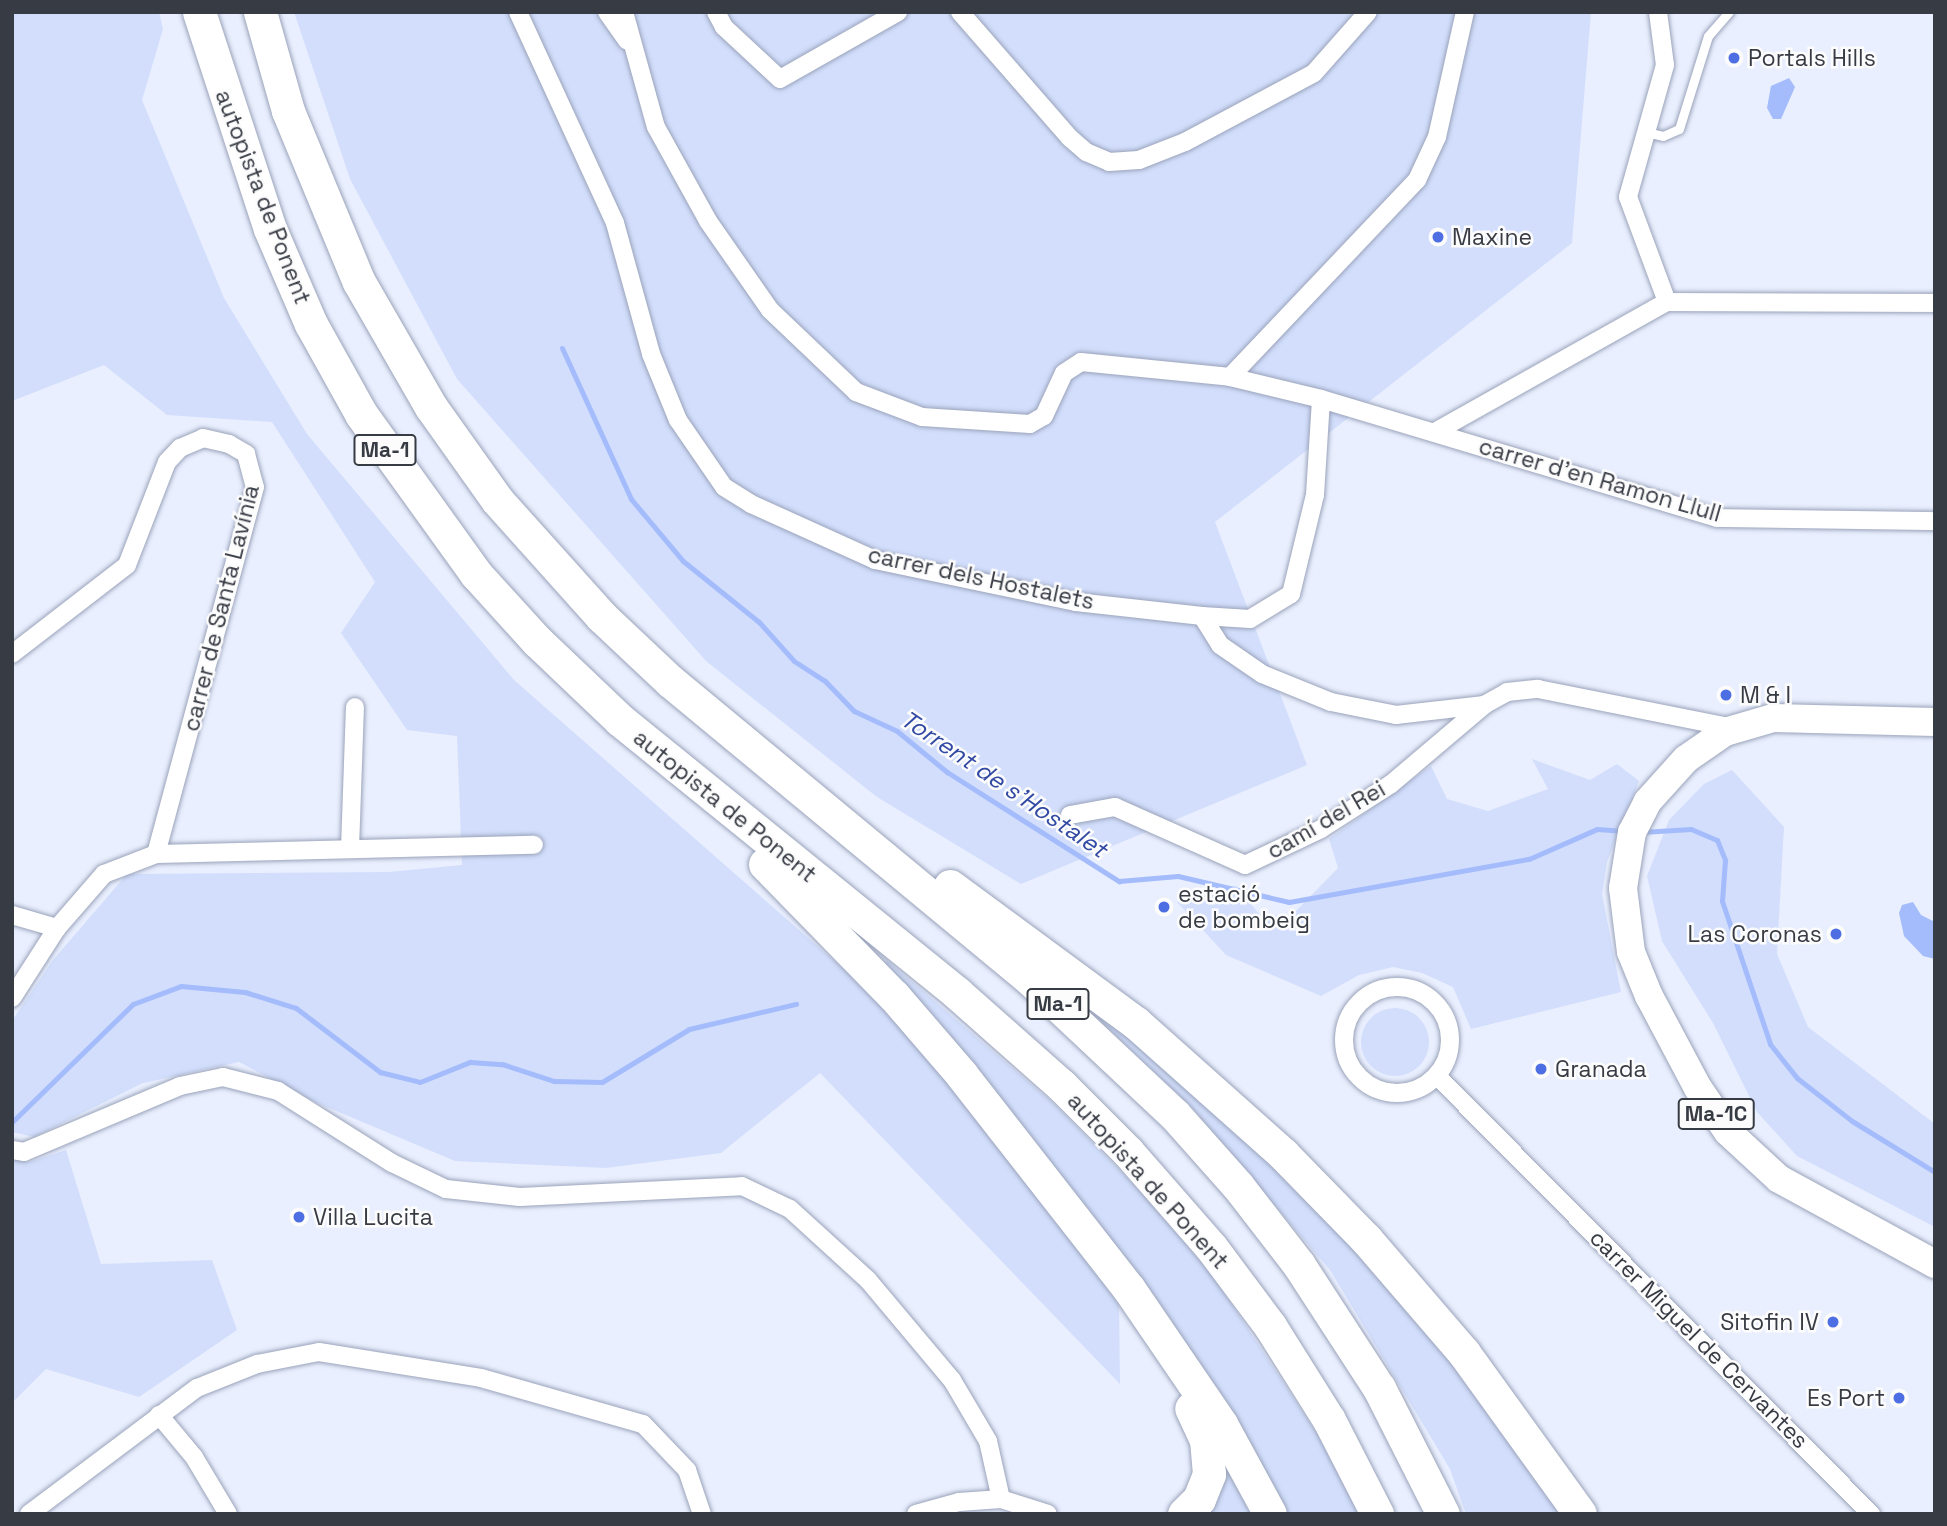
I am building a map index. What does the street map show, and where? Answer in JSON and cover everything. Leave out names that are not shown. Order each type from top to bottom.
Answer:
[{"type":"highway","points":[[181,12],[188,36],[213,64]]},
{"type":"highway","name":"autopista de Ponent","points":[[198,12],[213,64],[289,279],[361,414],[413,491],[475,574],[537,641],[712,797],[974,1009],[1061,1085],[1137,1162],[1211,1247],[1270,1326],[1329,1420],[1377,1514]]},
{"type":"highway","name":"Ma-1","points":[[260,12],[305,155],[380,322],[480,478],[570,584],[704,711],[1030,979],[1182,1122],[1299,1265],[1379,1388],[1443,1514]]},
{"type":"highway","points":[[570,584],[620,613],[808,776],[911,857],[1072,972],[1220,1095],[1300,1172],[1406,1284],[1503,1405],[1580,1514]]},
{"type":"highway","points":[[712,797],[734,836],[858,958],[961,1074],[1108,1267],[1177,1381],[1206,1440],[1207,1481],[1199,1499],[1184,1514]]},
{"type":"highway","points":[[1108,1267],[1129,1289],[1221,1424],[1270,1514]]},
{"type":"main road","name":"Ma-1C","points":[[1935,722],[1773,718],[1734,728],[1686,759],[1648,801],[1632,832],[1625,867],[1623,911],[1631,952],[1672,1042],[1728,1132],[1779,1179],[1935,1264]]},
{"type":"street","name":"carrer dels Hostalets","points":[[517,12],[615,223],[650,354],[678,420],[724,488],[875,559],[1076,602],[1250,619],[1291,594],[1315,495],[1321,399]]},
{"type":"street","points":[[607,12],[631,48]]},
{"type":"street","points":[[624,12],[631,48]]},
{"type":"street","points":[[716,12],[724,27],[780,79],[898,12]]},
{"type":"street","points":[[960,12],[1070,138],[1086,152],[1109,162],[1139,160],[1185,142],[1314,74],[1368,12]]},
{"type":"street","points":[[1230,377],[1417,180],[1437,138],[1465,12]]},
{"type":"street","points":[[1658,12],[1665,65],[1628,197],[1667,302]]},
{"type":"street","name":"carrer d'en Ramon Llull","points":[[631,48],[656,127],[708,221],[770,310],[856,392],[922,417],[1030,424],[1044,416],[1064,373],[1081,362],[1230,377],[1321,399],[1435,432],[1717,518],[1935,521]]},
{"type":"street","points":[[1435,432],[1667,302],[1935,303]]},
{"type":"street","name":"carrer de Santa Lavínia","points":[[12,654],[127,565],[167,462],[180,448],[203,438],[229,444],[246,454],[255,487],[156,854]]},
{"type":"street","points":[[1202,615],[1220,645],[1262,674],[1331,702],[1395,715],[1484,705],[1507,692],[1538,689],[1734,728]]},
{"type":"street","name":"camí del Rei","points":[[1070,815],[1115,807],[1245,865],[1321,829],[1391,784],[1484,705]]},
{"type":"street","points":[[350,849],[355,707]]},
{"type":"street","points":[[12,998],[57,928],[104,874],[156,854],[534,845]]},
{"type":"street","points":[[12,915],[57,928]]},
{"type":"street","points":[[1389,987],[1415,989],[1431,998],[1442,1010],[1450,1031],[1447,1061],[1437,1076],[1406,1093],[1380,1090],[1358,1076],[1344,1044],[1353,1010],[1365,997],[1389,987]]},
{"type":"street","name":"carrer Miguel de Cervantes","points":[[1437,1076],[1871,1514]]},
{"type":"street","points":[[12,1150],[24,1152],[180,1086],[223,1077],[278,1091],[391,1163],[446,1189],[520,1198],[742,1186],[790,1209],[868,1280],[952,1380],[988,1441],[1001,1499]]},
{"type":"street","points":[[29,1514],[159,1416],[209,1383],[257,1364],[319,1352],[481,1378],[643,1424],[687,1470],[702,1514]]},
{"type":"street","points":[[159,1416],[194,1457],[228,1514]]},
{"type":"street","points":[[916,1514],[959,1502],[1001,1499],[1048,1514]]},
{"type":"lane","points":[[1646,132],[1663,136],[1679,129],[1708,36],[1729,12]]},
{"type":"shaded area","points":[[12,12],[159,12],[163,29],[142,100],[224,298],[307,434],[514,680],[881,1002],[1035,1189],[1119,1305],[1120,1384],[820,1073],[721,1153],[606,1168],[455,1161],[315,1102],[239,1062],[143,1083],[34,1137],[12,1132],[12,1021],[53,960],[127,874],[389,872],[462,865],[457,736],[407,730],[341,633],[375,582],[272,422],[167,415],[104,365],[12,401]]},
{"type":"shaded area","points":[[294,12],[1591,12],[1572,243],[1215,522],[1307,765],[1021,884],[877,797],[706,661],[457,379],[350,179]]},
{"type":"shaded area","points":[[1532,759],[1590,780],[1617,764],[1639,781],[1607,862],[1602,894],[1621,992],[1471,1029],[1453,987],[1422,973],[1393,967],[1359,975],[1321,996],[1226,955],[1177,902],[1199,889],[1236,886],[1260,915],[1291,916],[1338,868],[1329,839],[1431,766],[1447,799],[1488,811],[1548,789]]},
{"type":"shaded area","points":[[1732,770],[1784,827],[1777,954],[1808,1027],[1935,1124],[1935,1227],[1797,1156],[1757,1112],[1713,1023],[1662,941],[1647,876],[1669,820],[1704,784]]},
{"type":"shaded area","points":[[887,960],[1055,1105],[1141,1192],[1214,1277],[1321,1440],[1359,1514],[1277,1514],[883,966]]},
{"type":"shaded area","points":[[1070,986],[1257,1146],[1414,1314],[1566,1514],[1466,1514],[1450,1469],[1330,1270],[1191,1107],[1068,990]]},
{"type":"shaded area","points":[[1395,1008],[1408,1011],[1419,1018],[1426,1029],[1429,1042],[1426,1055],[1419,1066],[1408,1073],[1395,1076],[1382,1073],[1371,1066],[1364,1055],[1361,1042],[1364,1029],[1371,1018],[1382,1011]]},
{"type":"shaded area","points":[[66,1150],[101,1264],[212,1260],[237,1330],[139,1397],[46,1369],[12,1403],[12,1157],[29,1162]]},
{"type":"shaded area","points":[[1219,1447],[1258,1514],[1200,1514]]},
{"type":"water","points":[[1789,78],[1795,87],[1781,119],[1773,119],[1767,108],[1771,86]]},
{"type":"water","points":[[1913,902],[1921,915],[1935,922],[1935,959],[1923,956],[1904,936],[1899,913],[1902,905]]},
{"type":"waterway","name":"Torrent de s'Hostalet","points":[[562,348],[631,499],[683,561],[759,622],[794,661],[825,681],[854,711],[897,731],[947,772],[1119,881],[1178,876],[1289,902],[1529,859],[1597,829],[1625,831]]},
{"type":"waterway","name":"Torrent de s'Hostalet","points":[[1642,832],[1691,829],[1717,840],[1725,860],[1722,901],[1770,1044],[1797,1078],[1852,1121],[1935,1172]]},
{"type":"waterway","points":[[12,1122],[133,1004],[181,986],[245,992],[296,1008],[380,1072],[420,1082],[470,1062],[502,1064],[554,1081],[602,1082],[689,1029],[796,1004]]},
{"type":"place","name":"Portals Hills","points":[[1734,58]]},
{"type":"place","name":"Maxine","points":[[1438,237]]},
{"type":"place","name":"M & I","points":[[1726,695]]},
{"type":"place","name":"estació de bombeig","points":[[1164,907]]},
{"type":"place","name":"Las Coronas","points":[[1836,934]]},
{"type":"place","name":"Granada","points":[[1541,1069]]},
{"type":"place","name":"Villa Lucita","points":[[299,1217]]},
{"type":"place","name":"Sitofin IV","points":[[1833,1322]]},
{"type":"place","name":"Es Port","points":[[1899,1398]]}]
